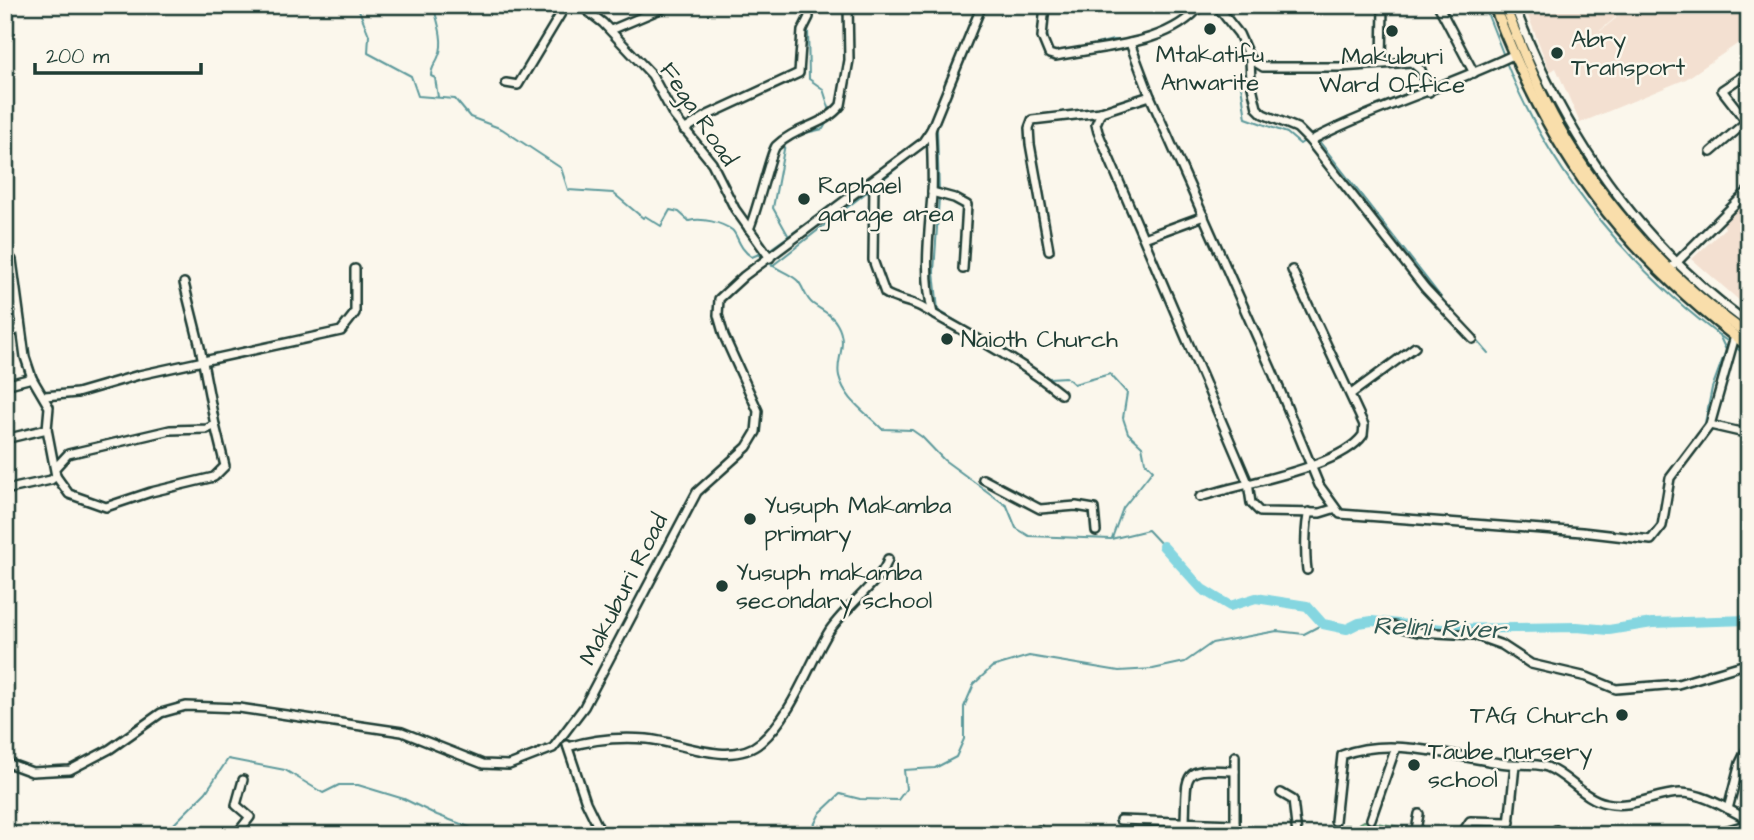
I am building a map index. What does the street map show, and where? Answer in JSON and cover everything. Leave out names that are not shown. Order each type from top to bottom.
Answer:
[{"type":"main road","points":[[1494,5],[1513,55],[1562,151],[1600,207],[1660,273],[1743,326],[1749,347]]},
{"type":"main road","points":[[1504,5],[1558,125],[1607,199],[1673,266],[1743,326],[1749,335]]},
{"type":"main road","points":[[1600,207],[1607,199]]},
{"type":"street","points":[[506,83],[518,85],[527,74],[566,5]]},
{"type":"street","name":"Fega Road","points":[[580,5],[611,30],[652,75],[684,130],[712,163],[749,229],[770,258]]},
{"type":"street","points":[[611,30],[670,5]]},
{"type":"street","points":[[684,130],[708,115],[799,73],[802,31],[809,17],[807,5]]},
{"type":"street","points":[[749,229],[761,200],[775,146],[785,138],[822,121],[841,105],[849,60],[848,5]]},
{"type":"street","name":"Makuburi Road","points":[[5,762],[32,772],[70,770],[110,749],[161,713],[186,706],[239,708],[402,732],[457,756],[495,765],[509,765],[537,756],[563,738],[584,707],[697,492],[747,447],[756,432],[758,411],[724,336],[718,304],[726,291],[874,182],[922,143],[931,130],[982,5]]},
{"type":"street","points":[[1045,5],[1042,37],[1045,49],[1052,55],[1130,43],[1181,22],[1201,5]]},
{"type":"street","points":[[1216,5],[1239,34],[1250,59],[1251,82],[1257,108],[1297,128],[1310,141],[1425,288],[1473,339]]},
{"type":"street","points":[[1382,5],[1382,63]]},
{"type":"street","points":[[1438,5],[1474,73]]},
{"type":"street","points":[[1514,5],[1541,72],[1584,151],[1673,266],[1749,190]]},
{"type":"street","points":[[1130,43],[1150,96],[1319,485],[1340,514],[1582,532],[1651,540],[1662,526],[1670,478],[1710,425],[1743,326]]},
{"type":"street","points":[[1310,141],[1341,125],[1429,92],[1513,55]]},
{"type":"street","points":[[1250,59],[1263,67],[1415,63],[1429,92]]},
{"type":"street","points":[[1711,152],[1747,124],[1722,90],[1749,72]]},
{"type":"street","points":[[1049,250],[1030,144],[1030,123],[1042,117],[1101,113],[1150,96]]},
{"type":"street","points":[[1101,113],[1097,124],[1098,132],[1248,483],[1251,503],[1260,512],[1334,509]]},
{"type":"street","points":[[931,130],[932,192],[928,234],[929,298],[933,314]]},
{"type":"street","points":[[874,182],[873,260],[884,291],[933,314],[1013,360],[1061,394]]},
{"type":"street","points":[[932,192],[967,205],[963,269]]},
{"type":"street","points":[[1144,238],[1204,216]]},
{"type":"street","points":[[12,260],[20,322],[32,378],[44,396],[50,413],[47,429],[56,476],[69,494],[106,507],[151,492],[214,477],[225,466],[184,283]]},
{"type":"street","points":[[44,396],[77,393],[202,361],[341,331],[355,313],[355,269]]},
{"type":"street","points":[[1200,497],[1333,457],[1363,435],[1364,425],[1351,394],[1292,270]]},
{"type":"street","points":[[5,335],[17,330],[20,322]]},
{"type":"street","points":[[1351,394],[1415,347]]},
{"type":"street","points":[[5,385],[32,378]]},
{"type":"street","points":[[56,467],[68,454],[170,430],[206,429],[215,425]]},
{"type":"street","points":[[1710,425],[1749,433]]},
{"type":"street","points":[[5,439],[47,429]]},
{"type":"street","points":[[5,491],[56,476]]},
{"type":"street","points":[[984,479],[1040,509],[1076,506],[1094,509],[1096,531]]},
{"type":"street","points":[[1307,570],[1305,548],[1308,537],[1305,523],[1309,512]]},
{"type":"street","points":[[568,747],[585,741],[644,739],[700,750],[736,752],[760,743],[778,723],[834,624],[883,573],[888,559]]},
{"type":"street","points":[[1394,626],[1418,632],[1474,635],[1502,645],[1531,664],[1587,677],[1616,689],[1678,684],[1749,663]]},
{"type":"street","points":[[563,738],[586,802],[602,835]]},
{"type":"street","points":[[1728,810],[1740,763],[1749,745]]},
{"type":"street","points":[[1335,821],[1342,755],[1370,750],[1431,748],[1515,765],[1546,767],[1595,799],[1608,804],[1642,803],[1680,793],[1706,798],[1749,822]]},
{"type":"street","points":[[1371,819],[1395,750]]},
{"type":"street","points":[[1235,756],[1235,835]]},
{"type":"street","points":[[1508,835],[1515,765]]},
{"type":"street","points":[[1185,821],[1186,780],[1191,772],[1199,769],[1235,771]]},
{"type":"street","points":[[236,835],[250,817],[236,805],[243,780]]},
{"type":"street","points":[[1281,793],[1293,800],[1297,835]]},
{"type":"street","points":[[1415,835],[1419,814]]},
{"type":"street","points":[[1120,820],[1235,824]]},
{"type":"street","points":[[1461,835],[1470,821],[1510,822]]},
{"type":"street","points":[[1711,835],[1749,822]]},
{"type":"shaded area","points":[[1524,5],[1630,5],[1581,47],[1632,5],[1749,5],[1749,36],[1686,79],[1580,123],[1556,68],[1550,72]]},
{"type":"shaded area","points":[[1749,195],[1749,309],[1692,259],[1725,228],[1722,220]]},
{"type":"green space","points":[[1364,821],[1414,829],[1412,835],[1343,835],[1344,825],[1357,825]]},
{"type":"waterway","points":[[357,5],[369,35],[368,53],[411,76],[418,96],[455,99],[470,117],[502,129],[561,168],[568,190],[613,193],[643,218],[645,216],[661,226],[670,210],[679,212],[689,221],[706,220],[717,223],[732,230],[741,246],[752,257],[759,254],[762,258]]},
{"type":"waterway","points":[[433,5],[441,43],[431,76],[435,78],[438,97]]},
{"type":"waterway","points":[[1484,5],[1504,56]]},
{"type":"waterway","points":[[952,69],[977,9]]},
{"type":"waterway","points":[[808,27],[809,79],[823,89],[830,111]]},
{"type":"waterway","points":[[1046,28],[1050,49],[1057,53]]},
{"type":"waterway","points":[[1131,39],[1152,33]]},
{"type":"waterway","points":[[1080,48],[1113,40],[1125,40]]},
{"type":"waterway","points":[[1506,62],[1546,143],[1599,219],[1661,286],[1731,344]]},
{"type":"waterway","points":[[939,192],[937,128],[958,72]]},
{"type":"waterway","points":[[1239,73],[1246,118],[1287,133],[1300,144],[1306,140]]},
{"type":"waterway","points":[[1397,106],[1447,87]]},
{"type":"waterway","points":[[788,235],[773,208],[785,144],[801,134],[823,129],[828,120]]},
{"type":"waterway","points":[[1319,141],[1451,310]]},
{"type":"waterway","points":[[876,185],[929,142]]},
{"type":"waterway","points":[[769,250],[861,184]]},
{"type":"waterway","points":[[772,266],[872,188]]},
{"type":"waterway","points":[[939,198],[934,272],[938,310],[1049,378],[1066,377],[1074,384],[1110,374],[1127,393],[1123,418],[1128,433],[1142,446],[1145,462],[1153,470],[1123,508],[1112,538]]},
{"type":"waterway","points":[[767,261],[798,281],[810,302],[835,321],[842,339],[839,376],[846,392],[857,405],[882,429],[912,430],[922,437],[944,460],[1007,506],[1016,528],[1029,536],[1111,539],[1148,530],[1163,546]]},
{"type":"waterway","points":[[1704,428],[1712,388],[1726,350],[1719,335]]},
{"type":"waterway","points":[[1475,338],[1488,353]]},
{"type":"waterway","points":[[1735,347],[1749,357]]},
{"type":"waterway","points":[[1340,509],[1355,512]]},
{"type":"waterway","points":[[1381,514],[1449,519]]},
{"type":"waterway","name":"Relini River","points":[[1163,546],[1202,589],[1230,606],[1256,598],[1307,606],[1323,624],[1347,629],[1372,621],[1442,629],[1577,627],[1609,630],[1652,623],[1749,620]]},
{"type":"waterway","points":[[809,835],[820,813],[840,794],[860,799],[898,800],[906,789],[904,770],[935,768],[956,757],[964,739],[964,707],[974,684],[992,667],[1029,656],[1119,671],[1153,669],[1185,662],[1212,643],[1277,631],[1304,634],[1323,624]]},
{"type":"waterway","points":[[163,835],[206,792],[228,759],[285,770],[323,793],[339,785],[358,785],[404,799],[490,835]]},
{"type":"place","name":"Mtakatifu Anwarite","points":[[1210,29]]},
{"type":"place","name":"Makuburi Ward Office","points":[[1392,31]]},
{"type":"place","name":"Abry Transport","points":[[1557,53]]},
{"type":"place","name":"Raphael garage area","points":[[804,199]]},
{"type":"place","name":"Naioth Church","points":[[947,339]]},
{"type":"place","name":"Yusuph Makamba primary","points":[[750,519]]},
{"type":"place","name":"Yusuph makamba secondary school","points":[[722,586]]},
{"type":"place","name":"TAG Church","points":[[1622,715]]},
{"type":"place","name":"Taube nursery school","points":[[1414,765]]}]
